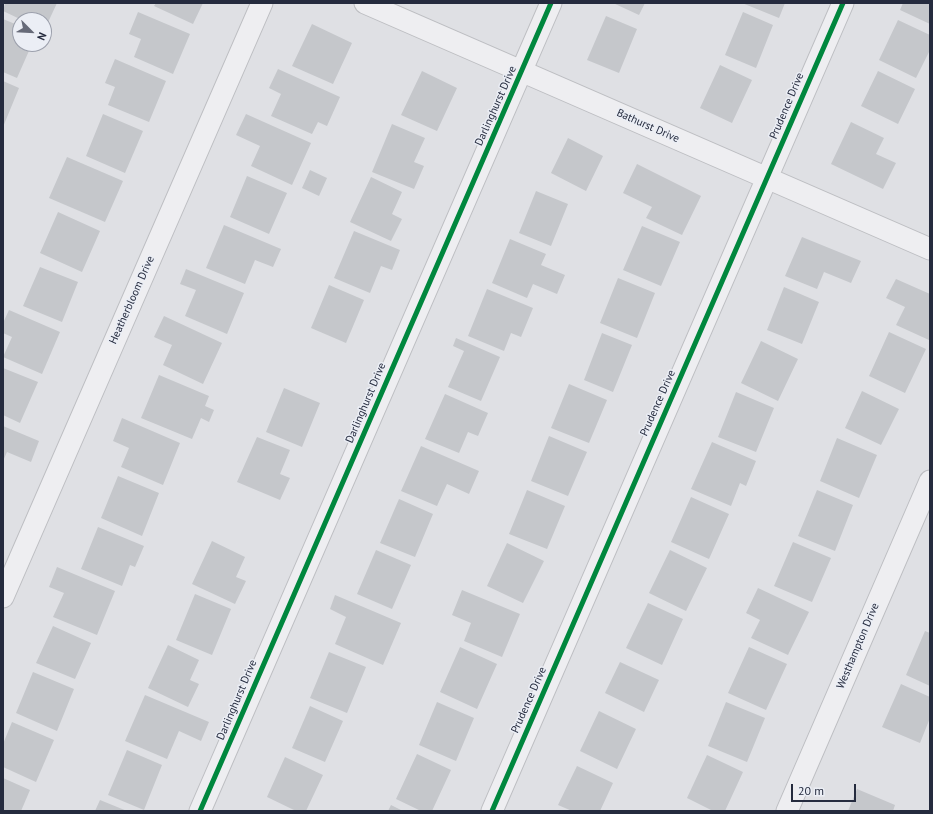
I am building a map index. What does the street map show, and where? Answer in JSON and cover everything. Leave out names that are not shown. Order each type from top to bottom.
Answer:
[{"type":"street","name":"Heatherbloom Drive","points":[[3,597],[262,3]]},
{"type":"street","name":"Bathurst Drive","points":[[365,3],[930,249]]},
{"type":"street","name":"Darlinghurst Drive","points":[[200,811],[551,3]]},
{"type":"street","name":"Prudence Drive","points":[[492,811],[843,3]]},
{"type":"street","name":"Westhampton Drive","points":[[786,811],[930,481]]},
{"type":"building","points":[[5,3],[57,3],[52,14],[52,12],[12,12],[12,15],[3,11]]},
{"type":"building","points":[[156,3],[203,3],[193,24],[154,6]]},
{"type":"building","points":[[613,3],[645,3],[639,15]]},
{"type":"building","points":[[742,3],[785,3],[779,18]]},
{"type":"building","points":[[903,3],[930,3],[930,24],[900,10]]},
{"type":"building","points":[[138,12],[190,34],[173,74],[134,57],[141,39],[129,34]]},
{"type":"building","points":[[743,12],[773,25],[756,68],[725,55]]},
{"type":"building","points":[[606,16],[637,29],[619,73],[587,60]]},
{"type":"building","points":[[3,19],[12,23],[12,52],[28,52],[17,78],[3,72]]},
{"type":"building","points":[[898,20],[930,35],[930,50],[916,78],[879,60]]},
{"type":"building","points":[[312,24],[352,43],[333,84],[292,66]]},
{"type":"building","points":[[115,59],[166,81],[149,122],[108,105],[115,87],[105,83]]},
{"type":"building","points":[[720,65],[752,80],[732,123],[700,108]]},
{"type":"building","points":[[278,69],[340,97],[327,126],[318,122],[312,134],[271,116],[281,94],[269,88]]},
{"type":"building","points":[[422,71],[457,88],[437,131],[401,115]]},
{"type":"building","points":[[878,71],[915,89],[898,124],[861,106]]},
{"type":"building","points":[[3,81],[19,88],[3,127]]},
{"type":"building","points":[[103,114],[143,131],[125,173],[86,156]]},
{"type":"building","points":[[246,114],[311,143],[292,185],[251,166],[260,146],[236,135]]},
{"type":"building","points":[[851,122],[884,138],[876,154],[896,163],[883,189],[831,164]]},
{"type":"building","points":[[392,124],[425,138],[414,162],[424,166],[414,189],[372,172]]},
{"type":"building","points":[[568,138],[603,156],[586,191],[551,173]]},
{"type":"building","points":[[67,157],[123,181],[105,222],[49,198]]},
{"type":"building","points":[[637,164],[701,196],[682,235],[646,218],[652,207],[623,193]]},
{"type":"building","points":[[310,170],[327,178],[319,196],[302,188]]},
{"type":"building","points":[[247,176],[287,193],[269,234],[230,217]]},
{"type":"building","points":[[371,177],[402,192],[392,214],[402,219],[391,241],[350,222]]},
{"type":"building","points":[[536,191],[568,204],[551,246],[519,233]]},
{"type":"building","points":[[58,212],[100,231],[82,272],[40,253]]},
{"type":"building","points":[[224,225],[281,249],[273,267],[255,260],[245,284],[206,268]]},
{"type":"building","points":[[642,226],[680,242],[661,286],[623,270]]},
{"type":"building","points":[[354,231],[400,250],[392,270],[381,266],[370,293],[334,278]]},
{"type":"building","points":[[802,237],[861,261],[851,283],[824,272],[817,289],[785,276]]},
{"type":"building","points":[[510,239],[546,254],[541,265],[565,275],[557,294],[533,284],[527,298],[492,283]]},
{"type":"building","points":[[40,267],[78,282],[62,322],[23,306]]},
{"type":"building","points":[[186,269],[244,293],[227,334],[185,316],[196,290],[180,284]]},
{"type":"building","points":[[618,278],[655,293],[637,338],[600,323]]},
{"type":"building","points":[[896,279],[930,294],[929,340],[896,325],[905,307],[886,298]]},
{"type":"building","points":[[329,285],[364,300],[346,343],[311,328]]},
{"type":"building","points":[[784,287],[819,302],[802,344],[767,330]]},
{"type":"building","points":[[487,289],[533,308],[521,337],[511,333],[504,351],[468,336]]},
{"type":"building","points":[[9,310],[60,332],[42,374],[3,357],[12,337],[3,333],[3,323]]},
{"type":"building","points":[[164,316],[222,343],[203,384],[163,365],[172,345],[154,337]]},
{"type":"building","points":[[889,332],[926,349],[905,393],[869,376]]},
{"type":"building","points":[[602,333],[632,345],[613,392],[584,380]]},
{"type":"building","points":[[456,338],[500,357],[481,401],[448,387],[464,351],[453,346]]},
{"type":"building","points":[[761,341],[798,359],[778,401],[741,383]]},
{"type":"building","points":[[3,368],[38,382],[20,423],[3,415]]},
{"type":"building","points":[[159,375],[209,396],[205,406],[214,410],[209,422],[201,418],[192,439],[141,418]]},
{"type":"building","points":[[569,384],[607,400],[589,443],[551,428]]},
{"type":"building","points":[[284,388],[320,403],[302,447],[266,432]]},
{"type":"building","points":[[862,391],[899,409],[881,445],[845,428]]},
{"type":"building","points":[[736,392],[774,408],[756,452],[718,437]]},
{"type":"building","points":[[445,394],[488,413],[478,436],[468,432],[459,453],[425,439]]},
{"type":"building","points":[[122,418],[180,443],[163,485],[121,467],[129,448],[113,441]]},
{"type":"building","points":[[3,426],[39,441],[31,462],[7,452],[3,461]]},
{"type":"building","points":[[549,436],[587,452],[568,496],[531,481]]},
{"type":"building","points":[[257,437],[290,450],[280,474],[290,478],[280,500],[237,482]]},
{"type":"building","points":[[837,438],[877,455],[859,498],[820,481]]},
{"type":"building","points":[[712,442],[756,461],[746,486],[740,483],[731,506],[691,489]]},
{"type":"building","points":[[421,446],[479,471],[469,494],[447,484],[437,506],[401,491]]},
{"type":"building","points":[[118,476],[159,493],[142,536],[101,518]]},
{"type":"building","points":[[527,490],[565,506],[547,549],[509,534]]},
{"type":"building","points":[[817,490],[853,505],[835,551],[798,536]]},
{"type":"building","points":[[691,497],[729,514],[709,559],[671,542]]},
{"type":"building","points":[[399,499],[433,514],[415,557],[380,543]]},
{"type":"building","points":[[98,527],[144,546],[135,567],[130,565],[122,586],[81,569]]},
{"type":"building","points":[[212,541],[245,557],[236,577],[246,581],[235,604],[192,584]]},
{"type":"building","points":[[793,542],[831,558],[812,602],[774,586]]},
{"type":"building","points":[[507,543],[544,561],[523,603],[487,586]]},
{"type":"building","points":[[376,550],[411,565],[392,609],[357,594]]},
{"type":"building","points":[[670,550],[707,568],[686,611],[649,593]]},
{"type":"building","points":[[57,567],[115,591],[97,635],[53,617],[64,593],[49,587]]},
{"type":"building","points":[[758,588],[809,612],[788,655],[751,638],[760,620],[746,613]]},
{"type":"building","points":[[462,590],[520,614],[502,657],[464,641],[471,623],[452,615]]},
{"type":"building","points":[[195,594],[231,609],[212,655],[176,640]]},
{"type":"building","points":[[335,595],[401,623],[383,665],[335,644],[346,617],[330,609]]},
{"type":"building","points":[[648,603],[683,619],[662,665],[626,648]]},
{"type":"building","points":[[53,626],[91,643],[75,679],[36,663]]},
{"type":"building","points":[[925,631],[930,633],[930,686],[906,675]]},
{"type":"building","points":[[168,645],[199,660],[190,680],[199,684],[188,707],[148,688]]},
{"type":"building","points":[[460,647],[497,664],[477,709],[440,692]]},
{"type":"building","points":[[749,647],[787,664],[766,710],[728,693]]},
{"type":"building","points":[[329,652],[366,667],[347,713],[310,698]]},
{"type":"building","points":[[620,662],[659,680],[644,712],[605,693]]},
{"type":"building","points":[[33,672],[74,689],[57,731],[16,713]]},
{"type":"building","points":[[901,684],[930,697],[930,718],[920,743],[882,727]]},
{"type":"building","points":[[145,695],[209,722],[201,741],[179,731],[167,759],[125,741]]},
{"type":"building","points":[[437,702],[474,718],[456,761],[419,745]]},
{"type":"building","points":[[726,702],[765,718],[747,762],[708,746]]},
{"type":"building","points":[[310,706],[343,721],[325,762],[292,748]]},
{"type":"building","points":[[599,711],[636,729],[617,769],[580,751]]},
{"type":"building","points":[[12,722],[54,740],[36,782],[3,767],[3,744]]},
{"type":"building","points":[[127,750],[162,765],[144,810],[108,795]]},
{"type":"building","points":[[417,754],[451,770],[432,811],[421,811],[396,799]]},
{"type":"building","points":[[707,755],[743,772],[725,811],[713,811],[687,798]]},
{"type":"building","points":[[285,757],[323,775],[306,811],[296,811],[267,797]]},
{"type":"building","points":[[577,766],[613,783],[600,811],[572,811],[558,805]]},
{"type":"building","points":[[3,778],[30,790],[21,811],[3,811]]},
{"type":"building","points":[[857,789],[895,805],[893,811],[848,811]]},
{"type":"building","points":[[100,800],[127,811],[95,811]]},
{"type":"building","points":[[391,805],[403,811],[388,811]]},
{"type":"cycle path","points":[[200,811],[551,3]]},
{"type":"cycle path","points":[[492,811],[843,3]]}]
